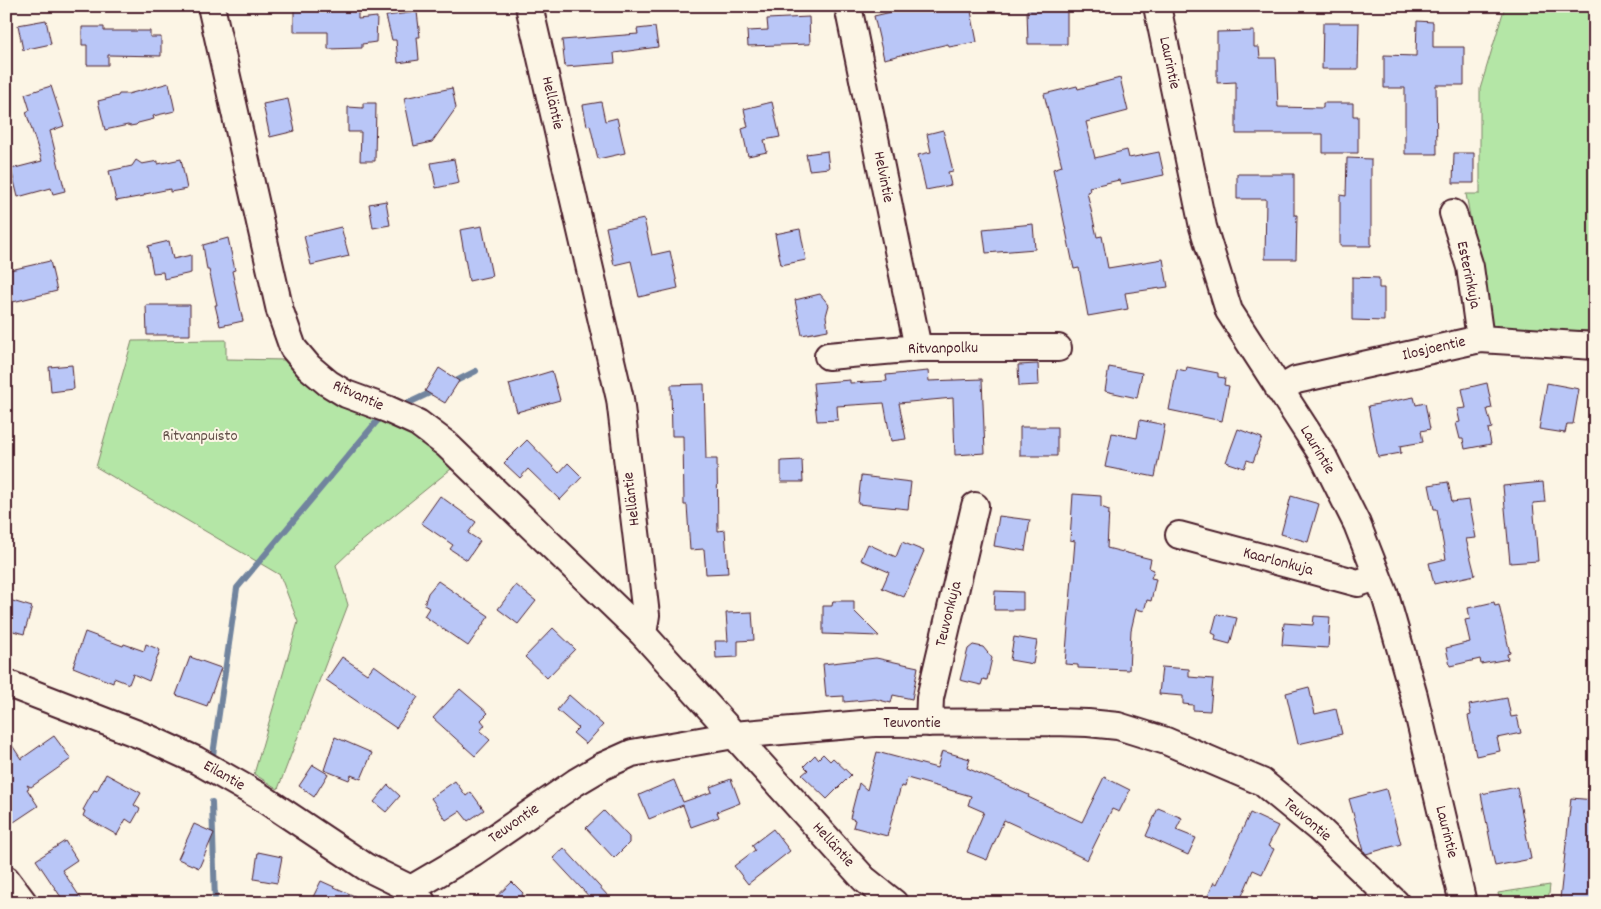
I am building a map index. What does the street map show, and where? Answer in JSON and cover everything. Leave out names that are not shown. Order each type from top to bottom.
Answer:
[{"type":"street","name":"Ritvantie","points":[[212,6],[280,311],[293,348],[310,367],[334,387],[346,394],[387,409],[418,424],[446,444],[643,634]]},
{"type":"street","name":"Helläntie","points":[[529,6],[620,398],[646,615],[643,634],[864,879],[894,903]]},
{"type":"street","name":"Helvintie","points":[[848,6],[918,348]]},
{"type":"street","name":"Laurintie","points":[[1157,6],[1203,227],[1229,311],[1323,456],[1357,524],[1385,595],[1414,696],[1463,903]]},
{"type":"street","name":"Esterinkuja","points":[[1452,213],[1470,267],[1480,339]]},
{"type":"street","name":"Ilosjoentie","points":[[1279,390],[1296,380],[1480,339],[1595,346]]},
{"type":"street","name":"Ritvanpolku","points":[[828,356],[918,348],[1058,348]]},
{"type":"street","name":"Teuvonkuja","points":[[929,723],[930,698],[975,506]]},
{"type":"street","name":"Kaarlonkuja","points":[[1179,535],[1358,583],[1377,577]]},
{"type":"street","name":"Eilantie","points":[[6,684],[148,738],[196,760],[261,797],[366,867],[417,896]]},
{"type":"street","name":"Teuvontie","points":[[417,896],[474,852],[576,782],[603,766],[632,753],[734,735],[874,723],[1088,723],[1118,726],[1166,741],[1262,782],[1319,828],[1396,903]]},
{"type":"street","points":[[6,880],[24,903]]},
{"type":"green space","points":[[1505,6],[1595,6],[1595,331],[1501,329],[1489,323],[1466,194],[1480,194],[1480,89]]},
{"type":"green space","name":"Ritvanpuisto","points":[[226,340],[226,359],[287,360],[420,438],[456,465],[356,546],[336,565],[348,605],[278,789],[254,774],[298,622],[280,575],[96,467],[132,341]]},
{"type":"green space","points":[[1550,885],[1548,903],[1500,903],[1498,893]]},
{"type":"building","points":[[294,6],[358,6],[358,19],[377,17],[376,42],[362,44],[362,48],[328,49],[328,32],[294,32]]},
{"type":"building","points":[[917,6],[970,6],[977,42],[949,47],[948,44],[884,59],[874,16]]},
{"type":"building","points":[[1067,9],[1067,44],[1028,44],[1027,10]]},
{"type":"building","points":[[417,12],[420,37],[417,37],[419,60],[398,63],[396,40],[392,40],[386,16]]},
{"type":"building","points":[[809,17],[810,44],[748,46],[747,31],[768,30],[767,19]]},
{"type":"building","points":[[46,20],[51,44],[23,50],[18,25]]},
{"type":"building","points":[[1417,21],[1433,22],[1433,47],[1464,47],[1464,85],[1436,85],[1437,154],[1405,154],[1405,88],[1384,88],[1384,55],[1416,56]]},
{"type":"building","points":[[1323,23],[1359,23],[1358,69],[1322,69]]},
{"type":"building","points":[[82,27],[104,27],[104,31],[150,31],[150,37],[161,37],[161,56],[108,55],[108,65],[87,65],[87,45],[82,45]]},
{"type":"building","points":[[655,27],[658,47],[614,53],[615,63],[565,67],[562,40],[638,34],[637,29]]},
{"type":"building","points":[[1254,31],[1254,47],[1259,47],[1260,58],[1276,58],[1278,107],[1323,108],[1323,103],[1353,103],[1353,116],[1358,116],[1358,153],[1323,153],[1323,134],[1236,134],[1236,82],[1217,83],[1217,32]]},
{"type":"building","points":[[1120,78],[1128,111],[1086,122],[1095,158],[1127,150],[1129,158],[1159,152],[1164,175],[1121,184],[1119,180],[1089,187],[1090,191],[1087,192],[1097,237],[1102,236],[1108,268],[1163,259],[1168,287],[1125,293],[1128,309],[1088,316],[1079,268],[1074,269],[1053,169],[1062,166],[1044,94],[1077,86],[1078,89]]},
{"type":"building","points":[[169,83],[175,111],[153,116],[154,119],[136,125],[105,130],[98,101],[118,96],[119,94],[128,94]]},
{"type":"building","points":[[51,86],[64,126],[50,131],[65,191],[53,194],[51,188],[18,197],[11,169],[42,161],[26,112],[30,110],[25,94]]},
{"type":"building","points":[[452,88],[456,108],[432,142],[414,146],[404,98]]},
{"type":"building","points":[[288,99],[295,131],[270,137],[263,104]]},
{"type":"building","points":[[601,102],[605,121],[617,118],[625,153],[598,159],[590,125],[587,126],[583,105]]},
{"type":"building","points":[[772,102],[780,137],[764,140],[767,152],[748,156],[742,129],[748,127],[744,109]]},
{"type":"building","points":[[363,103],[376,103],[375,161],[360,161],[361,132],[348,132],[348,107],[363,108]]},
{"type":"building","points":[[943,130],[953,171],[948,172],[951,185],[926,190],[918,155],[931,152],[927,134]]},
{"type":"building","points":[[827,151],[829,168],[809,170],[806,154]]},
{"type":"building","points":[[1454,153],[1474,153],[1474,183],[1453,183]]},
{"type":"building","points":[[1347,158],[1371,159],[1371,246],[1340,246],[1340,195],[1346,196]]},
{"type":"building","points":[[181,159],[187,189],[170,192],[170,189],[116,201],[109,171],[132,166],[136,160],[142,164],[158,161],[158,164]]},
{"type":"building","points":[[454,159],[459,183],[436,188],[431,163]]},
{"type":"building","points":[[1237,174],[1294,174],[1294,215],[1297,215],[1296,259],[1265,259],[1266,199],[1237,199]]},
{"type":"building","points":[[386,201],[390,225],[373,228],[369,204]]},
{"type":"building","points":[[644,219],[652,255],[670,251],[678,288],[639,297],[631,261],[614,265],[606,227]]},
{"type":"building","points":[[1033,224],[1035,249],[986,253],[983,229]]},
{"type":"building","points":[[482,226],[492,276],[469,281],[460,230]]},
{"type":"building","points":[[341,227],[349,256],[311,265],[304,236]]},
{"type":"building","points":[[800,229],[806,260],[781,265],[775,234]]},
{"type":"building","points":[[228,238],[235,270],[232,271],[243,321],[220,326],[203,245]]},
{"type":"building","points":[[169,241],[173,259],[191,255],[191,273],[164,279],[163,272],[153,273],[148,246]]},
{"type":"building","points":[[50,261],[57,291],[13,302],[6,271]]},
{"type":"building","points":[[1352,277],[1379,278],[1379,288],[1384,288],[1384,321],[1352,320]]},
{"type":"building","points":[[820,294],[829,305],[826,316],[828,330],[802,335],[795,300]]},
{"type":"building","points":[[146,305],[190,305],[190,335],[147,335]]},
{"type":"building","points":[[1038,364],[1039,385],[1019,386],[1018,365]]},
{"type":"building","points":[[72,365],[74,389],[51,392],[49,367]]},
{"type":"building","points":[[1109,367],[1142,373],[1137,398],[1105,391]]},
{"type":"building","points":[[1187,367],[1218,373],[1218,377],[1225,378],[1224,385],[1229,386],[1222,421],[1169,410],[1177,369],[1186,371]]},
{"type":"building","points":[[439,368],[459,381],[445,403],[425,391]]},
{"type":"building","points":[[552,371],[560,400],[517,412],[509,384]]},
{"type":"building","points":[[928,371],[929,381],[982,379],[985,453],[955,455],[953,398],[899,403],[906,439],[891,441],[884,403],[837,406],[838,420],[817,421],[813,383],[850,380],[850,383],[887,381],[886,375]]},
{"type":"building","points":[[1487,383],[1492,408],[1487,409],[1492,428],[1488,429],[1491,444],[1465,449],[1456,423],[1460,422],[1457,409],[1466,408],[1462,389]]},
{"type":"building","points":[[1547,383],[1579,389],[1573,424],[1567,424],[1565,433],[1539,429]]},
{"type":"building","points":[[704,384],[706,459],[717,459],[718,531],[725,530],[728,573],[706,574],[704,549],[690,550],[687,505],[684,505],[683,436],[672,436],[671,385]]},
{"type":"building","points":[[1414,397],[1416,405],[1425,403],[1430,429],[1421,431],[1423,442],[1400,446],[1401,453],[1378,457],[1368,406]]},
{"type":"building","points":[[1140,420],[1165,425],[1155,477],[1105,467],[1112,433],[1137,438]]},
{"type":"building","points":[[1020,427],[1057,427],[1057,456],[1020,456]]},
{"type":"building","points":[[1238,429],[1262,438],[1253,462],[1247,460],[1244,468],[1226,462]]},
{"type":"building","points":[[527,440],[559,473],[568,463],[582,477],[560,500],[528,469],[520,478],[504,463]]},
{"type":"building","points":[[802,460],[803,482],[781,482],[781,461]]},
{"type":"building","points":[[861,476],[911,482],[908,509],[858,504]]},
{"type":"building","points":[[1448,482],[1452,502],[1469,500],[1476,538],[1466,539],[1475,575],[1434,584],[1429,563],[1446,559],[1437,509],[1434,509],[1429,485]]},
{"type":"building","points":[[1543,482],[1545,502],[1533,503],[1538,561],[1510,563],[1503,486]]},
{"type":"building","points":[[1073,494],[1101,496],[1101,507],[1109,510],[1107,548],[1151,559],[1149,568],[1154,570],[1151,578],[1156,579],[1151,601],[1147,600],[1144,611],[1136,609],[1131,630],[1129,670],[1078,668],[1078,665],[1065,664],[1075,541],[1070,540]]},
{"type":"building","points":[[440,496],[476,522],[468,533],[480,541],[467,560],[450,549],[453,545],[421,523]]},
{"type":"building","points":[[1291,496],[1319,504],[1308,542],[1281,534]]},
{"type":"building","points":[[999,516],[1030,520],[1025,551],[994,546]]},
{"type":"building","points":[[902,542],[924,551],[904,597],[882,588],[889,572],[861,560],[868,544],[896,557]]},
{"type":"building","points":[[438,581],[489,616],[468,646],[424,616],[429,608],[424,605],[428,593]]},
{"type":"building","points":[[516,585],[536,601],[518,624],[498,609]]},
{"type":"building","points":[[995,591],[1023,592],[1023,610],[994,610]]},
{"type":"building","points":[[6,599],[32,607],[24,634],[6,629]]},
{"type":"building","points":[[833,601],[854,601],[854,611],[879,636],[823,634],[823,606],[832,606]]},
{"type":"building","points":[[1494,602],[1495,606],[1499,605],[1510,653],[1507,654],[1508,659],[1481,664],[1480,659],[1450,666],[1446,648],[1470,642],[1465,620],[1470,619],[1468,608]]},
{"type":"building","points":[[752,612],[754,640],[738,641],[738,657],[716,658],[715,641],[728,641],[726,613]]},
{"type":"building","points":[[1217,614],[1237,618],[1230,644],[1215,640],[1216,635],[1212,633]]},
{"type":"building","points":[[1314,616],[1330,617],[1328,648],[1282,645],[1284,623],[1313,625]]},
{"type":"building","points":[[553,628],[575,649],[547,678],[525,657]]},
{"type":"building","points":[[85,632],[123,646],[124,644],[144,651],[146,644],[160,650],[149,681],[133,674],[129,684],[114,678],[113,683],[73,667]]},
{"type":"building","points":[[1014,637],[1037,641],[1033,664],[1010,660]]},
{"type":"building","points":[[973,645],[983,647],[992,658],[987,680],[983,679],[981,685],[960,680],[968,649]]},
{"type":"building","points":[[190,657],[221,668],[207,706],[176,695]]},
{"type":"building","points":[[342,657],[367,674],[374,665],[418,697],[396,728],[326,680]]},
{"type":"building","points":[[876,658],[918,667],[912,699],[893,695],[891,703],[875,699],[844,702],[844,696],[826,697],[823,664]]},
{"type":"building","points":[[1162,667],[1189,669],[1189,677],[1213,679],[1210,711],[1193,710],[1193,705],[1183,704],[1183,696],[1159,694]]},
{"type":"building","points":[[1309,687],[1315,714],[1336,709],[1342,734],[1298,744],[1286,693]]},
{"type":"building","points":[[460,689],[488,713],[481,720],[485,725],[480,731],[490,740],[475,756],[433,718]]},
{"type":"building","points":[[569,695],[603,725],[586,744],[573,733],[578,728],[557,710]]},
{"type":"building","points":[[1507,698],[1511,717],[1517,716],[1521,733],[1497,738],[1500,751],[1476,756],[1468,716],[1471,715],[1469,705]]},
{"type":"building","points":[[6,736],[21,759],[54,736],[71,759],[31,787],[27,785],[29,788],[27,789],[38,806],[14,822],[6,811]]},
{"type":"building","points":[[335,737],[372,753],[361,779],[351,775],[349,780],[324,770]]},
{"type":"building","points":[[942,751],[970,759],[967,768],[1029,795],[1028,797],[1082,822],[1104,777],[1130,790],[1119,812],[1112,809],[1087,860],[1004,820],[987,860],[967,852],[984,812],[968,805],[971,796],[907,778],[905,787],[901,786],[887,836],[853,827],[855,820],[850,818],[859,783],[867,790],[877,752],[937,768]]},
{"type":"building","points":[[823,754],[830,761],[833,758],[851,775],[827,799],[802,775],[808,770],[804,766],[815,755],[818,759]]},
{"type":"building","points":[[313,765],[328,774],[314,797],[299,786]]},
{"type":"building","points":[[106,774],[141,793],[134,805],[140,809],[132,823],[126,819],[117,835],[83,816],[85,811],[83,810],[94,790],[97,791]]},
{"type":"building","points":[[731,779],[740,803],[717,812],[719,817],[691,827],[683,805],[649,819],[639,795],[674,780],[683,802],[712,792],[710,787]]},
{"type":"building","points":[[455,781],[466,796],[471,792],[484,810],[468,821],[460,811],[446,820],[431,798]]},
{"type":"building","points":[[388,785],[400,796],[386,812],[374,802]]},
{"type":"building","points":[[1517,787],[1531,859],[1495,866],[1481,794]]},
{"type":"building","points":[[1386,789],[1401,844],[1366,854],[1349,799]]},
{"type":"building","points":[[1571,798],[1595,800],[1595,902],[1560,899]]},
{"type":"building","points":[[1158,808],[1182,818],[1176,830],[1196,838],[1188,855],[1146,836]]},
{"type":"building","points":[[604,811],[629,837],[629,843],[614,858],[586,828]]},
{"type":"building","points":[[1250,813],[1278,826],[1268,846],[1274,849],[1262,874],[1253,870],[1239,903],[1205,903],[1214,882],[1217,884]]},
{"type":"building","points":[[194,824],[214,833],[199,868],[178,859]]},
{"type":"building","points":[[773,829],[790,851],[748,884],[734,866],[755,850],[752,845]]},
{"type":"building","points":[[65,841],[77,860],[62,870],[84,903],[65,903],[36,860]]},
{"type":"building","points":[[564,848],[609,897],[603,903],[595,903],[553,858]]},
{"type":"building","points":[[258,852],[282,857],[277,883],[254,879]]},
{"type":"building","points":[[321,881],[370,903],[310,903]]},
{"type":"building","points":[[512,882],[523,893],[522,895],[529,903],[490,903]]},
{"type":"waterway","points":[[450,384],[476,371]]},
{"type":"waterway","points":[[400,407],[436,390]]},
{"type":"waterway","points":[[213,755],[237,588],[378,420]]},
{"type":"waterway","points":[[212,802],[215,903]]}]
